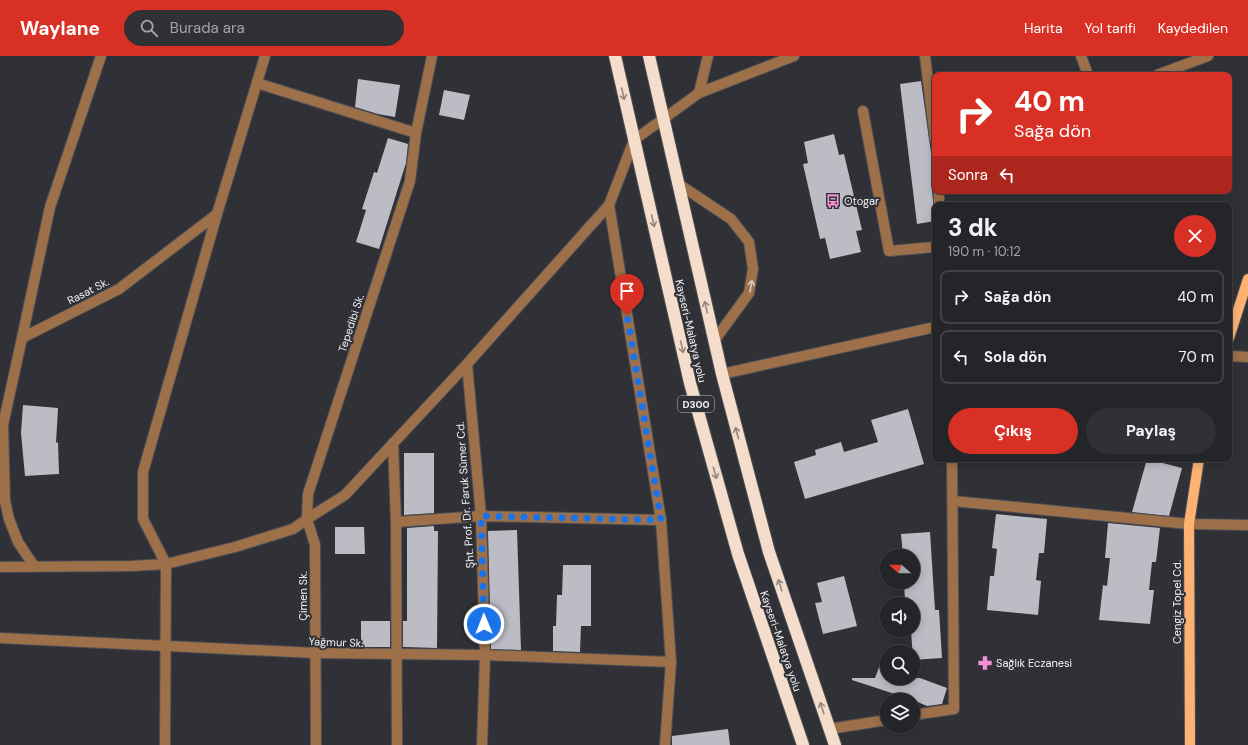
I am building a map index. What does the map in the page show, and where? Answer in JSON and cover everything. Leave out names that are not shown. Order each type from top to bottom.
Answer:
[{"type":"highway","name":"Kayseri-Malatya yolu","points":[[615,56],[690,383],[738,554],[803,745]]},
{"type":"highway","name":"Kayseri-Malatya yolu","points":[[650,56],[677,182],[714,341],[769,552],[835,745]]},
{"type":"main road","points":[[1232,329],[1248,278]]},
{"type":"main road","name":"Cengiz Topel Cd.","points":[[1190,745],[1189,524],[1199,462]]},
{"type":"street","points":[[34,566],[18,542],[2,500],[2,424],[50,206],[101,56]]},
{"type":"street","points":[[165,745],[167,647],[166,564],[143,519],[143,472],[217,214],[265,56]]},
{"type":"street","name":"Tepedibi Sk.","points":[[308,519],[308,494],[410,181],[416,134],[432,56]]},
{"type":"street","points":[[699,93],[708,56]]},
{"type":"street","points":[[0,567],[131,566],[166,564],[235,547],[293,528],[308,519],[345,495],[467,364],[609,205],[634,140],[699,93],[794,56]]},
{"type":"street","points":[[925,56],[932,114]]},
{"type":"street","points":[[1081,56],[1087,72]]},
{"type":"street","points":[[1165,72],[1208,56]]},
{"type":"street","points":[[257,83],[416,134]]},
{"type":"street","points":[[864,111],[888,251],[932,247]]},
{"type":"street","points":[[677,182],[731,219],[749,242],[754,269],[749,293],[714,341]]},
{"type":"street","points":[[609,205],[661,520],[671,662],[665,745]]},
{"type":"street","name":"Rasat Sk.","points":[[22,338],[119,288],[217,214]]},
{"type":"street","points":[[722,374],[932,328]]},
{"type":"street","points":[[1232,356],[1248,357]]},
{"type":"street","name":"Şht. Prof. Dr. Faruk Sümer Cd.","points":[[467,364],[481,516],[485,655],[482,745]]},
{"type":"street","points":[[393,443],[396,522],[396,745]]},
{"type":"street","points":[[920,714],[954,708],[954,502],[952,462]]},
{"type":"street","points":[[954,502],[1189,524],[1248,525]]},
{"type":"street","points":[[396,522],[481,516],[661,520]]},
{"type":"street","name":"Çimen Sk.","points":[[308,519],[315,545],[316,745]]},
{"type":"street","name":"Yağmur Sk.","points":[[0,638],[167,647],[395,656],[485,655],[671,662]]},
{"type":"street","points":[[829,729],[880,721]]},
{"type":"building","points":[[358,79],[400,85],[395,117],[378,114],[355,107]]},
{"type":"building","points":[[921,81],[932,160],[932,222],[917,224],[900,84]]},
{"type":"building","points":[[444,90],[470,95],[464,120],[439,115]]},
{"type":"building","name":"Otogar","points":[[834,134],[839,155],[844,154],[862,230],[856,231],[861,252],[830,259],[825,238],[820,239],[803,164],[808,163],[804,142]]},
{"type":"building","points":[[388,138],[408,144],[406,163],[379,249],[356,242],[366,210],[362,209],[374,172],[377,173]]},
{"type":"building","points":[[23,405],[58,408],[56,443],[58,442],[59,474],[25,476],[21,433]]},
{"type":"building","points":[[908,409],[924,464],[805,499],[794,462],[816,455],[815,450],[841,442],[844,452],[878,442],[871,420]]},
{"type":"building","points":[[404,453],[434,453],[434,513],[404,515]]},
{"type":"building","points":[[1146,462],[1159,462],[1182,468],[1169,516],[1132,512]]},
{"type":"building","points":[[996,514],[1047,519],[1044,553],[1039,553],[1036,580],[1041,581],[1038,615],[987,610],[990,576],[994,576],[997,549],[992,548]]},
{"type":"building","points":[[1108,523],[1160,528],[1156,562],[1152,562],[1149,590],[1154,590],[1150,624],[1099,620],[1103,585],[1107,586],[1110,558],[1105,558]]},
{"type":"building","points":[[434,526],[434,531],[438,531],[437,648],[403,647],[403,621],[407,621],[407,528]]},
{"type":"building","points":[[335,527],[364,527],[365,554],[335,554]]},
{"type":"building","points":[[517,530],[521,650],[491,649],[488,531]]},
{"type":"building","points":[[930,532],[935,610],[939,610],[942,658],[920,660],[920,645],[912,645],[911,637],[920,637],[920,597],[905,597],[904,589],[920,589],[920,549],[902,549],[901,534]]},
{"type":"building","points":[[563,565],[591,565],[591,626],[581,626],[580,652],[553,651],[553,626],[556,626],[557,595],[562,595]]},
{"type":"building","points":[[844,576],[857,626],[823,634],[815,603],[822,602],[817,583]]},
{"type":"building","points":[[361,621],[390,621],[390,647],[361,647]]},
{"type":"building","points":[[880,664],[880,685],[920,685],[920,678],[947,688],[942,704],[927,706],[920,703],[920,693],[892,693],[852,680],[852,678],[875,678]]},
{"type":"building","points":[[728,729],[730,745],[672,745],[672,736]]},
{"type":"place","name":"Otogar","points":[[833,201]]},
{"type":"place","name":"Sağlık Eczanesi","points":[[985,663]]},
{"type":"route","points":[[484,624],[481,516],[661,520],[627,315]]}]
